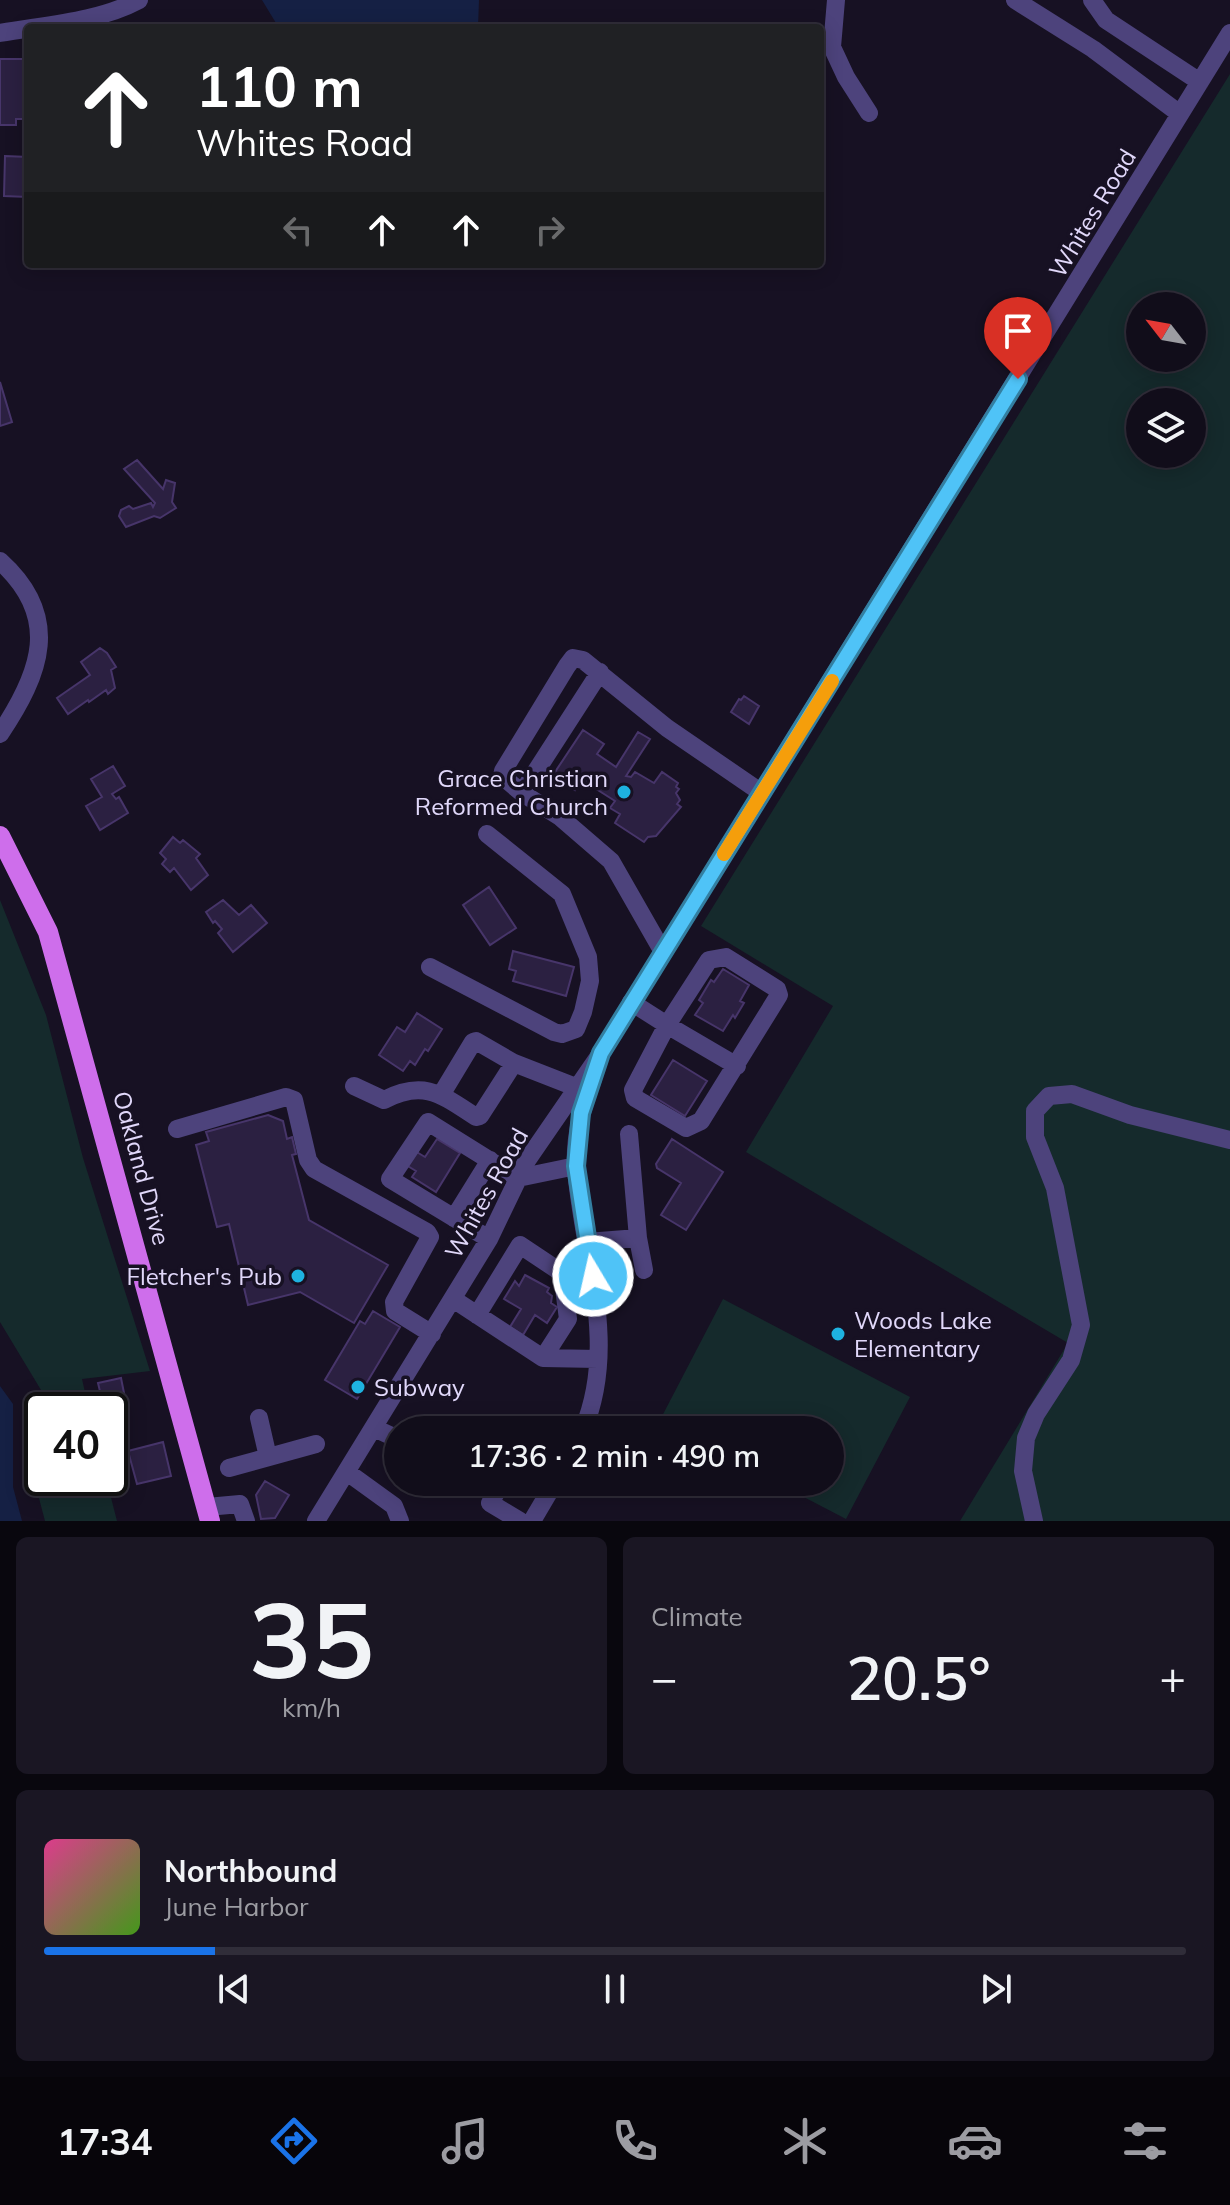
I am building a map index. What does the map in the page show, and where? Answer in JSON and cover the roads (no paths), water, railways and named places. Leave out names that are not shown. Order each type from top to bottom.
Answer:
[{"type":"main road","name":"Oakland Drive","points":[[0,836],[53,946],[208,1514]]},
{"type":"street","points":[[48,24],[102,14],[139,0]]},
{"type":"street","points":[[836,0],[832,47],[846,77],[869,113]]},
{"type":"street","points":[[1015,0],[1093,49],[1180,114]]},
{"type":"street","points":[[1092,0],[1106,20],[1200,82]]},
{"type":"street","points":[[0,33],[24,29]]},
{"type":"street","name":"Whites Road","points":[[316,1521],[489,1239],[526,1162],[603,1050],[1230,33]]},
{"type":"street","points":[[0,561],[18,577],[38,617],[40,636],[30,680],[20,704],[0,734]]},
{"type":"street","points":[[663,952],[611,861],[560,817],[504,780],[503,771],[567,666],[576,657],[600,672],[667,728],[762,793]]},
{"type":"street","points":[[522,793],[600,672]]},
{"type":"street","points":[[430,967],[554,1032],[562,1034],[576,1029],[590,981],[588,957],[562,894],[487,834]]},
{"type":"street","points":[[726,957],[777,989],[779,995],[701,1121],[686,1128],[635,1098],[633,1090],[667,1025],[709,960],[726,957]]},
{"type":"street","points":[[631,1002],[737,1066]]},
{"type":"street","points":[[576,1029],[603,1050],[581,1113],[576,1166],[599,1319],[598,1359],[593,1402],[588,1416]]},
{"type":"street","points":[[441,1095],[476,1041],[514,1063],[578,1088]]},
{"type":"street","points":[[354,1086],[384,1100],[401,1091],[421,1089],[441,1095],[476,1117],[480,1116],[514,1063]]},
{"type":"street","points":[[1034,1521],[1023,1471],[1026,1438],[1036,1414],[1071,1360],[1081,1325],[1055,1188],[1035,1137],[1035,1111],[1049,1096],[1072,1094],[1130,1115],[1230,1140]]},
{"type":"street","points":[[177,1129],[286,1097],[294,1100],[308,1160],[314,1169],[427,1232],[430,1237],[394,1302],[395,1311],[432,1334]]},
{"type":"street","points":[[489,1239],[390,1179],[428,1122],[518,1178],[576,1166]]},
{"type":"street","points":[[629,1134],[638,1238],[644,1270]]},
{"type":"street","points":[[454,1218],[490,1160]]},
{"type":"street","points":[[587,1242],[638,1238]]},
{"type":"street","points":[[477,1315],[520,1245],[562,1273],[568,1319],[543,1358]]},
{"type":"street","points":[[453,1299],[543,1358],[598,1359]]},
{"type":"street","points":[[259,1418],[268,1457]]},
{"type":"street","points":[[374,1428],[384,1433]]},
{"type":"street","points":[[229,1468],[316,1444]]},
{"type":"street","points":[[347,1472],[394,1506],[400,1521]]},
{"type":"street","points":[[494,1496],[490,1503],[520,1521]]},
{"type":"street","points":[[532,1521],[547,1496]]},
{"type":"street","points":[[208,1514],[240,1504],[246,1521]]},
{"type":"water","points":[[262,0],[479,0],[478,24],[277,24]]},
{"type":"water","points":[[0,1386],[13,1404],[13,1487],[22,1521],[0,1521]]},
{"type":"place","name":"Grace Christian Reformed Church","points":[[624,792]]},
{"type":"place","name":"Fletcher's Pub","points":[[298,1276]]},
{"type":"place","name":"Woods Lake Elementary","points":[[838,1334]]},
{"type":"place","name":"Subway","points":[[358,1387]]}]
